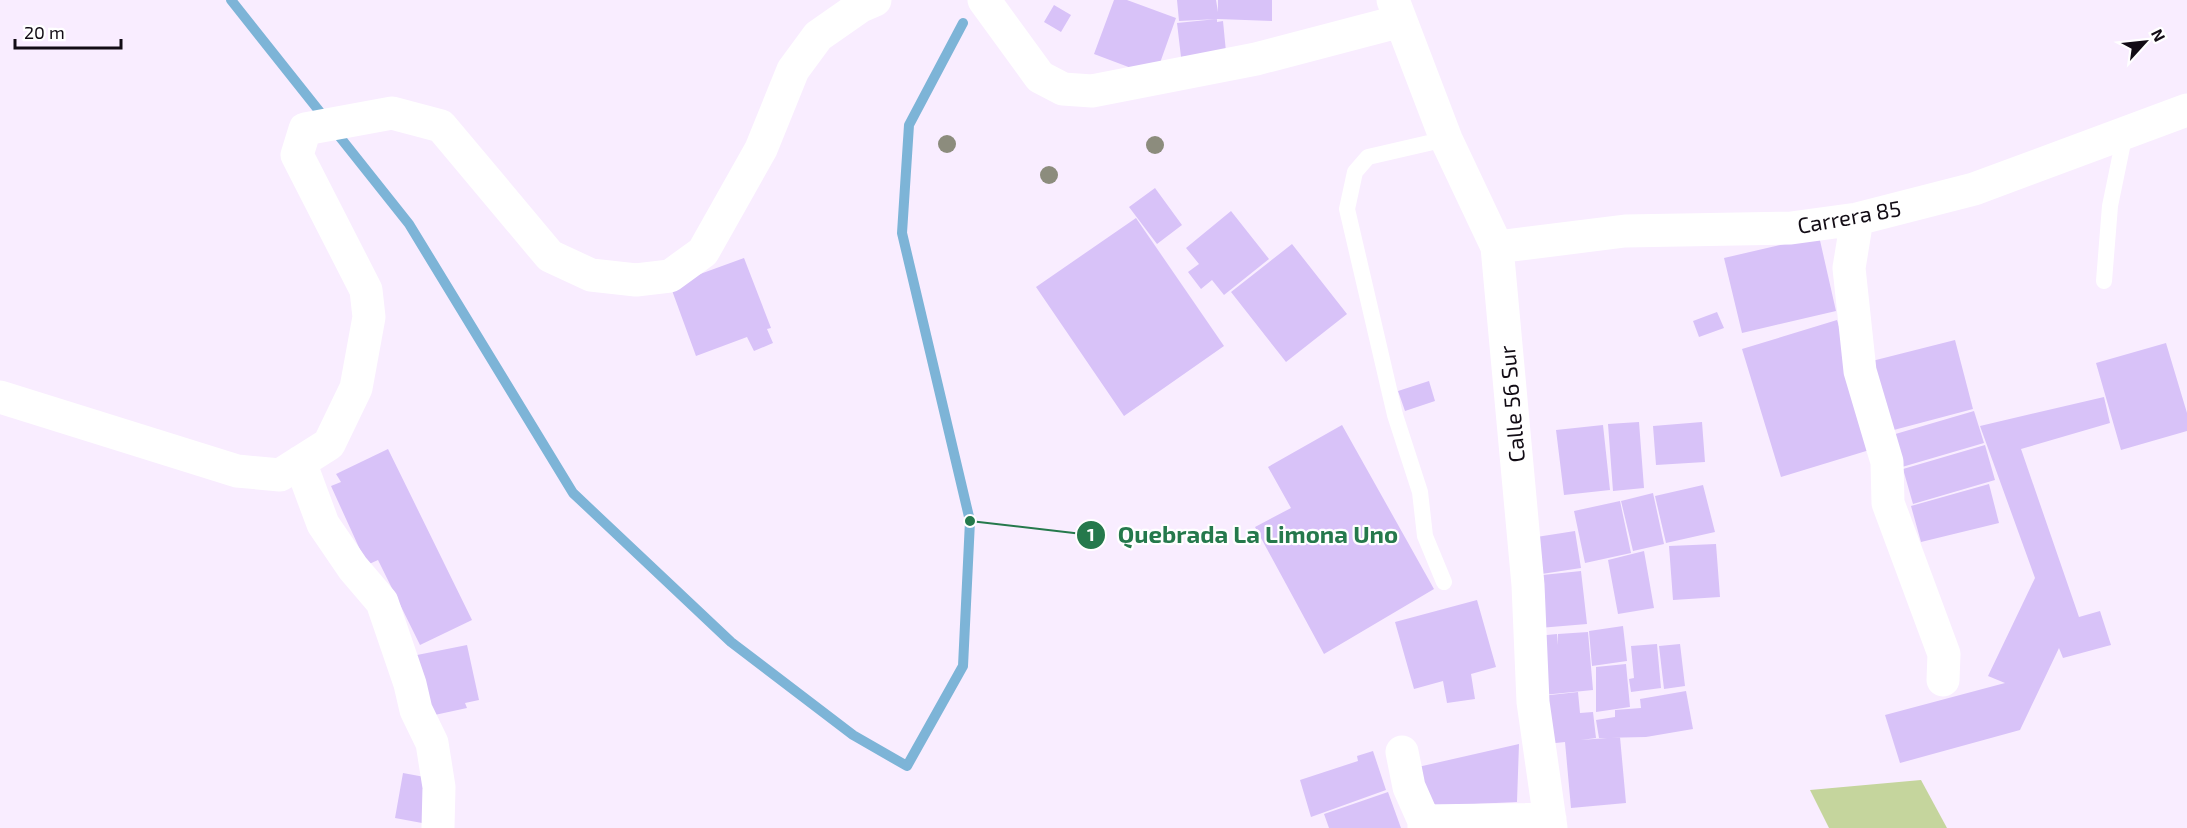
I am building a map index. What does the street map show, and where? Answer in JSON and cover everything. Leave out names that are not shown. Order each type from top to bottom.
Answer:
[{"type":"street","points":[[0,397],[237,471],[280,475],[329,444],[356,388],[369,317],[366,290],[297,155],[305,129],[392,113],[441,126],[550,256],[591,275],[636,280],[670,276],[703,252],[761,148],[793,70],[818,36],[861,6],[875,0]]},
{"type":"street","points":[[984,0],[1040,77],[1063,90],[1092,91],[1256,59],[1397,10]]},
{"type":"street","name":"Calle 56 Sur","points":[[1397,10],[1446,139],[1497,247],[1528,585],[1533,702],[1551,823]]},
{"type":"street","name":"Carrera 85","points":[[1497,247],[1625,231],[1791,228],[1857,219],[1974,189],[2187,110]]},
{"type":"street","points":[[1857,219],[1849,268],[1860,371],[1887,462],[1888,503],[1944,654],[1943,680]]},
{"type":"street","points":[[300,462],[323,524],[353,568],[382,602],[410,684],[416,710],[432,743],[439,787],[438,828]]},
{"type":"street","points":[[1402,752],[1409,787],[1424,824],[1551,823]]},
{"type":"lane","points":[[2104,281],[2110,206],[2125,133]]},
{"type":"lane","points":[[1444,582],[1425,536],[1420,492],[1395,415],[1347,209],[1355,172],[1368,157],[1446,139]]},
{"type":"green space","points":[[1921,780],[1947,828],[1829,828],[1810,790]]},
{"type":"building","points":[[1114,0],[1127,0],[1176,18],[1155,77],[1094,54]]},
{"type":"building","points":[[1177,0],[1216,0],[1218,12],[1218,0],[1272,0],[1272,21],[1218,19],[1179,21]]},
{"type":"building","points":[[1054,5],[1071,15],[1061,32],[1044,22]]},
{"type":"building","points":[[1217,19],[1217,22],[1223,21],[1226,52],[1181,57],[1177,23]]},
{"type":"building","points":[[1155,188],[1182,225],[1157,244],[1129,207]]},
{"type":"building","points":[[1231,211],[1269,259],[1224,295],[1212,280],[1201,289],[1188,272],[1199,264],[1186,248]]},
{"type":"building","points":[[1136,218],[1224,346],[1124,416],[1036,287]]},
{"type":"building","points":[[1819,236],[1836,311],[1742,333],[1724,258]]},
{"type":"building","points":[[1292,244],[1347,314],[1286,362],[1231,292]]},
{"type":"building","points":[[744,258],[771,328],[767,329],[773,343],[754,351],[747,337],[696,356],[670,285]]},
{"type":"building","points":[[1717,312],[1724,328],[1699,337],[1693,321]]},
{"type":"building","points":[[1837,320],[1876,448],[1781,477],[1742,349]]},
{"type":"building","points":[[1955,340],[1973,409],[1890,431],[1872,361]]},
{"type":"building","points":[[2166,343],[2187,413],[2187,431],[2121,450],[2096,363]]},
{"type":"building","points":[[1429,381],[1435,401],[1405,411],[1398,391]]},
{"type":"building","points":[[2104,397],[2110,423],[2021,449],[2079,617],[2100,611],[2111,645],[2063,658],[2059,648],[2020,730],[1900,763],[1885,715],[2005,683],[1988,676],[2035,578],[1980,426]]},
{"type":"building","points":[[1974,411],[1984,443],[1902,467],[1892,435]]},
{"type":"building","points":[[1639,422],[1644,488],[1613,491],[1608,424]]},
{"type":"building","points":[[1702,422],[1705,462],[1656,465],[1653,426]]},
{"type":"building","points":[[1342,425],[1434,589],[1324,654],[1255,527],[1291,508],[1268,467]]},
{"type":"building","points":[[1603,425],[1610,490],[1564,495],[1556,430]]},
{"type":"building","points":[[1985,445],[1995,480],[1913,504],[1903,469]]},
{"type":"building","points":[[388,449],[472,620],[420,645],[378,560],[367,565],[331,486],[341,482],[336,474]]},
{"type":"building","points":[[1989,484],[1999,523],[1921,542],[1911,506]]},
{"type":"building","points":[[1703,485],[1715,532],[1666,543],[1655,496]]},
{"type":"building","points":[[1653,493],[1664,544],[1633,551],[1621,501]]},
{"type":"building","points":[[1620,501],[1631,553],[1585,563],[1574,511]]},
{"type":"building","points":[[1575,531],[1581,568],[1535,575],[1530,538]]},
{"type":"building","points":[[1716,544],[1720,597],[1673,600],[1669,546]]},
{"type":"building","points":[[1644,551],[1654,608],[1618,614],[1608,560]]},
{"type":"building","points":[[1581,571],[1587,624],[1539,628],[1533,576]]},
{"type":"building","points":[[1477,600],[1496,667],[1471,674],[1475,699],[1447,703],[1443,681],[1414,689],[1395,622]]},
{"type":"building","points":[[1623,626],[1627,661],[1592,666],[1589,631]]},
{"type":"building","points":[[1588,632],[1593,690],[1543,695],[1537,636],[1557,634],[1558,645],[1558,634]]},
{"type":"building","points":[[1657,644],[1661,688],[1631,692],[1629,679],[1634,678],[1631,646]]},
{"type":"building","points":[[1680,644],[1685,686],[1664,689],[1659,646]]},
{"type":"building","points":[[467,645],[479,700],[465,703],[467,708],[430,716],[412,656]]},
{"type":"building","points":[[1626,664],[1630,707],[1596,712],[1596,667]]},
{"type":"building","points":[[1686,691],[1693,729],[1646,737],[1599,738],[1596,720],[1615,717],[1615,710],[1641,708],[1640,699]]},
{"type":"building","points":[[1578,692],[1580,713],[1593,712],[1596,738],[1581,740],[1620,737],[1626,803],[1571,808],[1565,742],[1546,744],[1541,696]]},
{"type":"building","points":[[1519,744],[1517,802],[1431,806],[1418,767]]},
{"type":"building","points":[[1373,751],[1386,790],[1311,817],[1300,780],[1358,761],[1357,756]]},
{"type":"building","points":[[403,773],[430,778],[422,823],[395,818]]},
{"type":"building","points":[[1388,792],[1401,828],[1329,828],[1324,814]]},
{"type":"waterway","points":[[231,0],[409,224],[573,493],[731,642],[853,735],[907,766],[963,666],[970,521],[902,233],[909,125],[963,23]]},
{"type":"place","name":"Quebrada La Limona Uno","points":[[970,521]]}]
